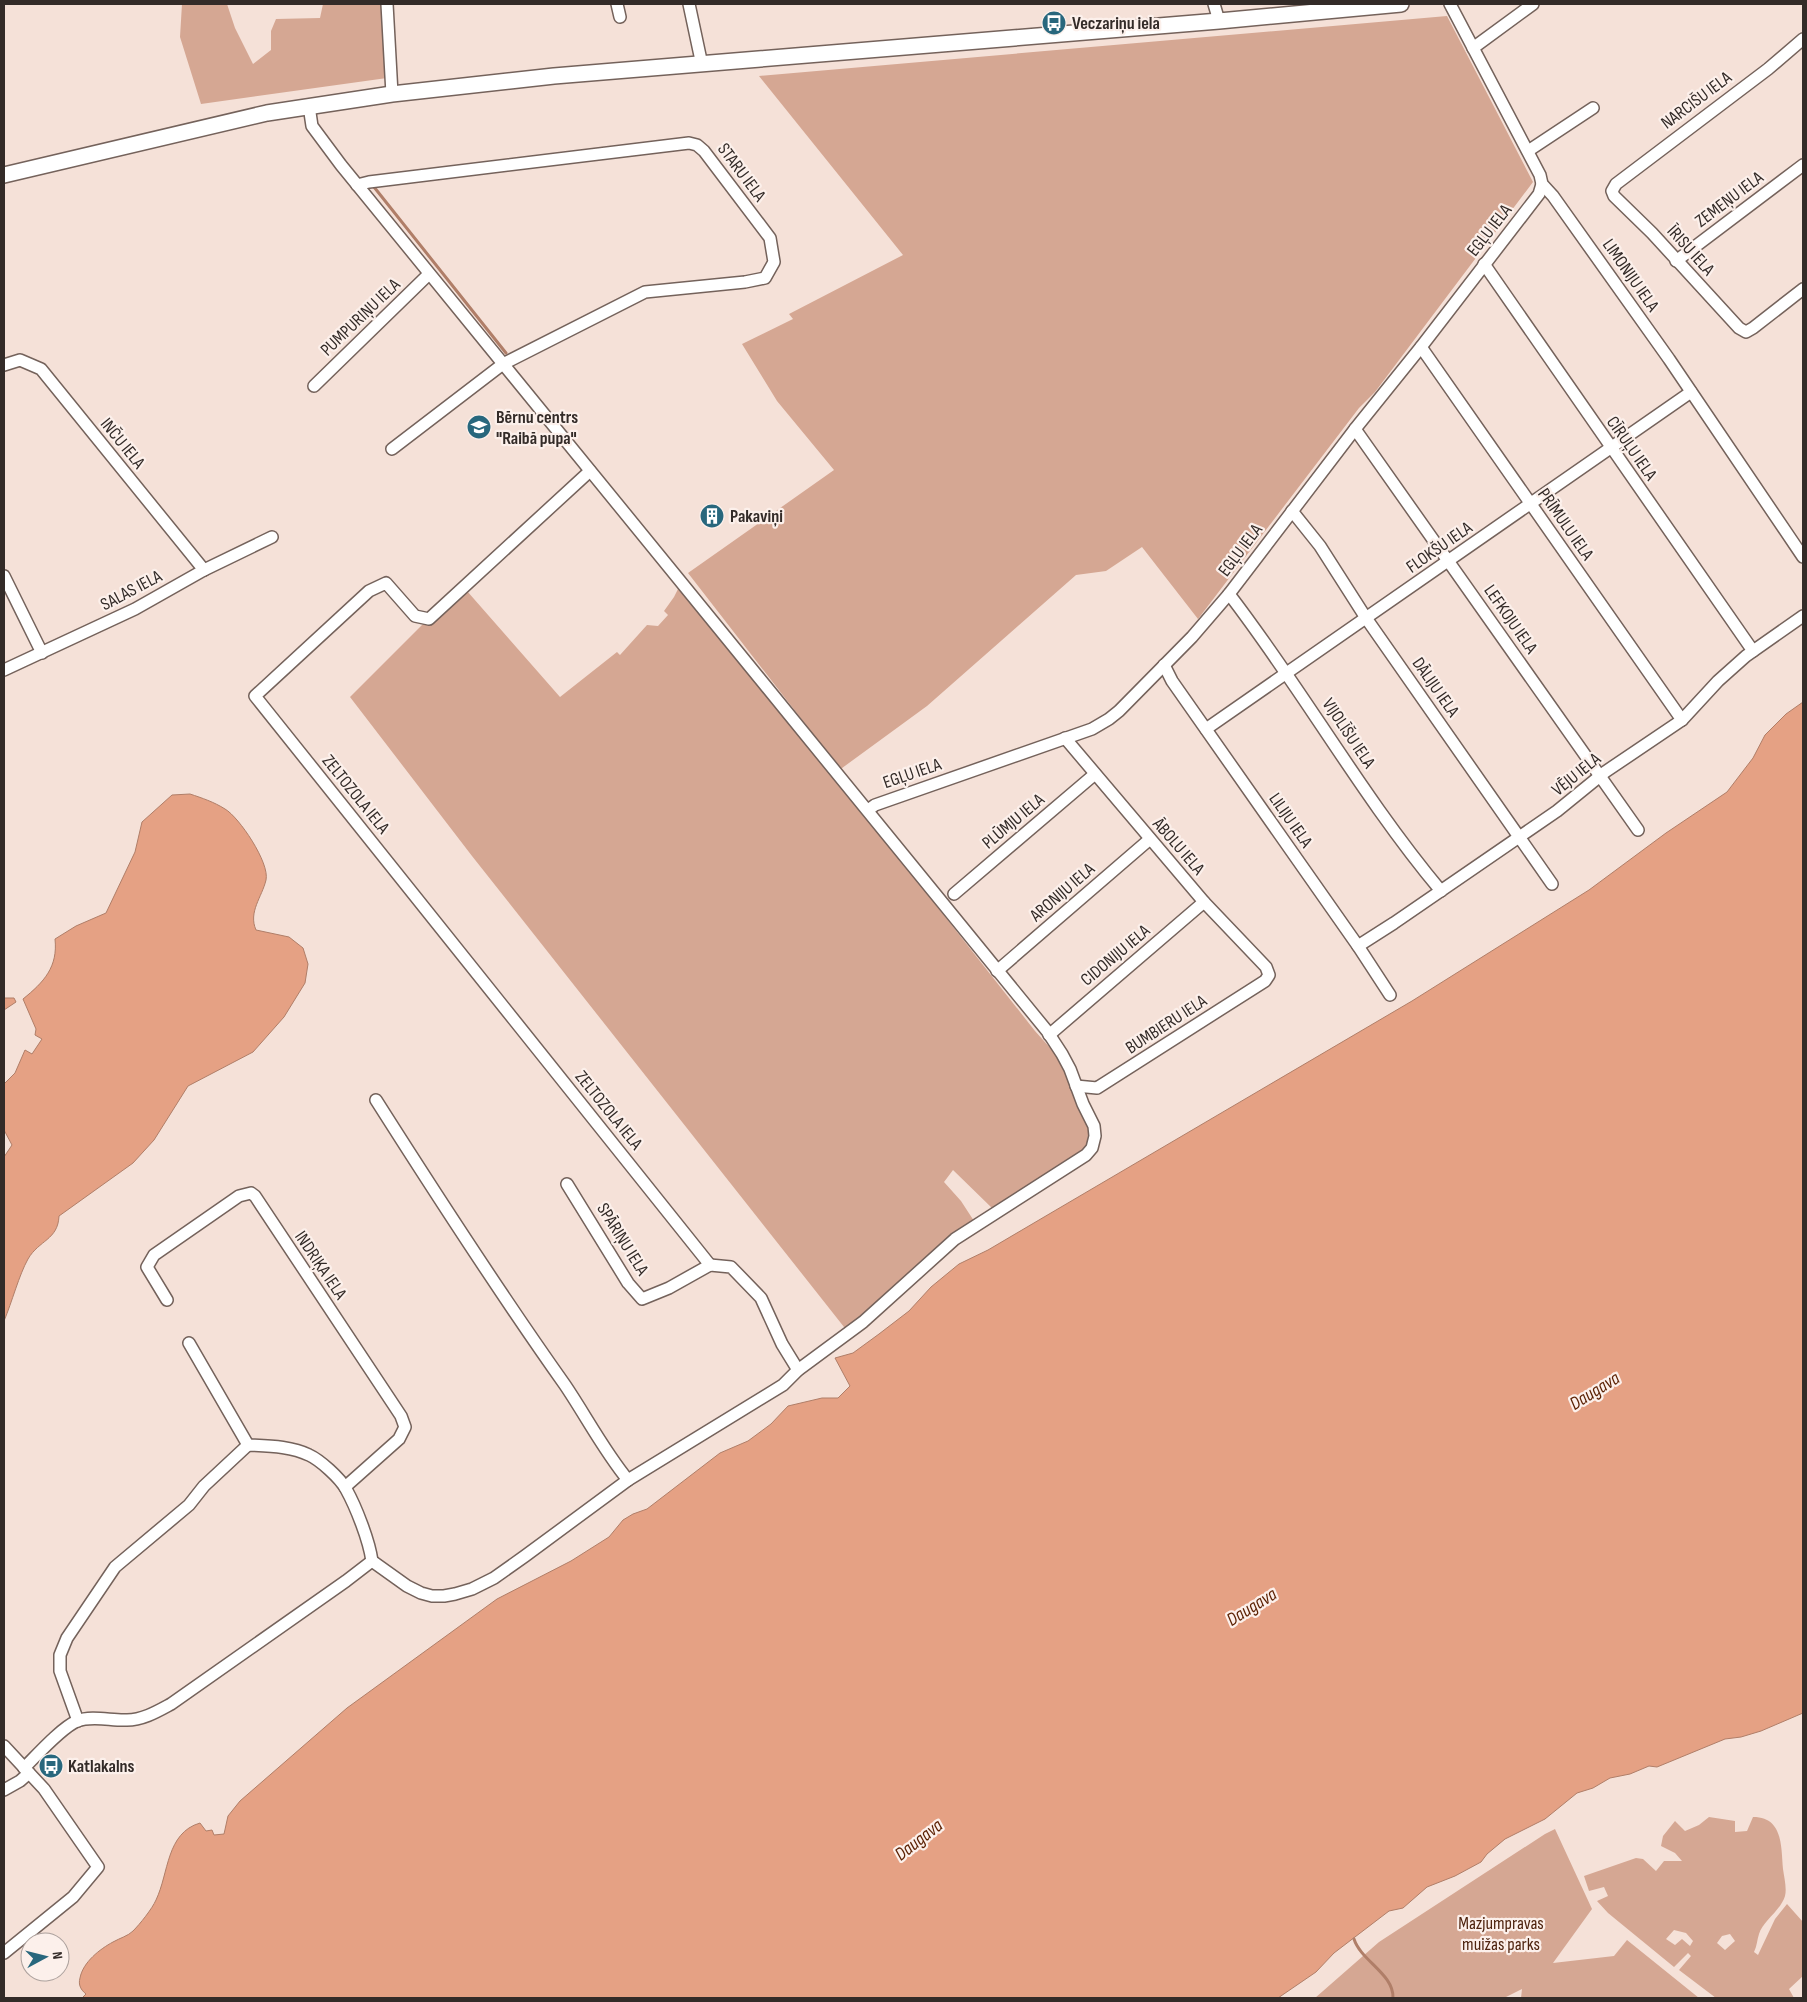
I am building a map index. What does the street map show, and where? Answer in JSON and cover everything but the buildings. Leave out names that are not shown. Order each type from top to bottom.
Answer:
[{"type":"main road","points":[[4,175],[268,113],[392,94],[554,76],[1219,21],[1400,4]]},
{"type":"street","points":[[387,4],[392,94]]},
{"type":"street","points":[[617,4],[620,16]]},
{"type":"street","points":[[689,4],[702,65]]},
{"type":"street","points":[[1214,4],[1219,21]]},
{"type":"street","name":"LIMONIJU IELA","points":[[1450,4],[1528,151],[1540,175],[1542,184],[1553,196],[1691,392],[1803,557]]},
{"type":"street","points":[[1473,48],[1533,4]]},
{"type":"street","name":"NARCIŠU IELA","points":[[1612,190],[1616,184],[1768,69],[1803,38]]},
{"type":"street","points":[[78,1721],[60,1671],[60,1655],[68,1638],[115,1567],[189,1505],[204,1486],[248,1445],[280,1447],[310,1455],[332,1472],[345,1487],[370,1546],[372,1561],[407,1586],[432,1596],[444,1596],[472,1589],[494,1578],[628,1480],[768,1395],[798,1370],[863,1322],[955,1239],[983,1219],[1074,1164],[1092,1148],[1095,1136],[1094,1126],[1062,1054],[1049,1035],[868,810],[357,185],[312,126],[309,106]]},
{"type":"street","points":[[1528,151],[1593,108]]},
{"type":"street","name":"STARU IELA","points":[[357,185],[689,143],[697,145],[704,151],[770,238],[774,262],[765,278],[745,282],[644,292],[503,364]]},
{"type":"street","name":"ZEMEŅU IELA","points":[[1676,261],[1803,165]]},
{"type":"street","name":"EGĻU IELA","points":[[868,810],[875,805],[1092,729],[1109,719],[1192,637],[1229,594],[1539,194],[1542,184]]},
{"type":"street","name":"ĪRISU IELA","points":[[1612,190],[1614,196],[1739,328],[1746,332],[1803,289]]},
{"type":"street","name":"CĪRUĻU IELA","points":[[1484,264],[1753,651]]},
{"type":"street","name":"PUMPURIŅU IELA","points":[[314,386],[429,274]]},
{"type":"street","name":"PRĪMULU IELA","points":[[1421,347],[1682,720]]},
{"type":"street","name":"INČU IELA","points":[[4,364],[20,360],[41,369],[204,570]]},
{"type":"street","points":[[392,448],[503,364]]},
{"type":"street","name":"FLOKŠU IELA","points":[[1206,729],[1449,562],[1691,392]]},
{"type":"street","name":"LEFKOJU IELA","points":[[1355,429],[1638,830]]},
{"type":"street","name":"ZELTOZOLA IELA","points":[[590,471],[430,619],[415,616],[386,583],[369,591],[255,696],[710,1265]]},
{"type":"street","name":"DĀLIJU IELA","points":[[1292,511],[1320,546],[1366,618],[1552,884]]},
{"type":"street","name":"SALAS IELA","points":[[4,670],[135,609],[204,570],[272,537]]},
{"type":"street","points":[[4,576],[42,653]]},
{"type":"street","name":"VIJOLĪŠU IELA","points":[[1229,594],[1412,856],[1441,891]]},
{"type":"street","name":"VĒJU IELA","points":[[1358,946],[1520,838],[1557,812],[1601,776],[1682,720],[1718,681],[1753,651],[1803,616]]},
{"type":"street","name":"LILIJU IELA","points":[[1164,665],[1172,681],[1358,946],[1390,995]]},
{"type":"street","name":"ĀBOLU IELA","points":[[1065,738],[1204,902],[1266,967],[1269,975]]},
{"type":"street","name":"PLŪMJU IELA","points":[[954,894],[1094,774]]},
{"type":"street","name":"ARONIJU IELA","points":[[997,971],[1150,839]]},
{"type":"street","name":"CIDONIJU IELA","points":[[1049,1035],[1204,902]]},
{"type":"street","name":"BUMBIERU IELA","points":[[1076,1086],[1097,1088],[1265,981],[1269,975]]},
{"type":"street","points":[[376,1100],[418,1167],[628,1480]]},
{"type":"street","name":"SPĀRIŅU IELA","points":[[567,1184],[628,1283],[642,1299],[669,1288],[710,1265]]},
{"type":"street","name":"INDRIĶA IELA","points":[[166,1300],[147,1267],[154,1255],[239,1196],[251,1193],[255,1196],[401,1416],[405,1427],[399,1439],[345,1487]]},
{"type":"street","points":[[710,1265],[730,1267],[761,1298],[782,1344],[798,1370]]},
{"type":"street","points":[[190,1343],[248,1445]]},
{"type":"street","points":[[4,1790],[20,1781],[27,1770],[66,1728],[78,1721],[96,1719],[128,1720],[156,1712],[299,1614],[372,1561]]},
{"type":"street","points":[[4,1746],[44,1789],[98,1867],[73,1897],[4,1953]]},
{"type":"green space","points":[[182,4],[227,4],[235,28],[253,64],[271,50],[271,31],[276,19],[320,18],[323,4],[383,4],[387,78],[201,104],[180,37]]},
{"type":"green space","points":[[1447,16],[1533,182],[1375,392],[1359,408],[1198,619],[1142,547],[1106,571],[1076,575],[927,706],[838,771],[830,756],[688,573],[834,470],[777,401],[742,344],[793,319],[789,314],[903,255],[759,76]]},
{"type":"green space","points":[[680,588],[917,881],[1035,1031],[1061,1060],[1089,1126],[1087,1144],[1080,1157],[993,1209],[953,1170],[944,1182],[961,1201],[974,1221],[849,1329],[844,1327],[472,856],[350,697],[422,625],[436,618],[467,591],[560,697],[617,652],[620,655],[647,625],[658,626],[668,615],[664,611]]},
{"type":"green space","points":[[1709,1817],[1735,1821],[1735,1832],[1747,1831],[1753,1817],[1763,1818],[1775,1827],[1781,1842],[1786,1886],[1785,1896],[1780,1906],[1761,1929],[1754,1952],[1758,1955],[1775,1919],[1787,1904],[1803,1922],[1803,1976],[1789,1989],[1794,1998],[1716,1998],[1679,1970],[1691,1956],[1688,1953],[1674,1967],[1608,1913],[1597,1901],[1608,1896],[1604,1887],[1589,1891],[1584,1876],[1636,1858],[1643,1859],[1656,1871],[1664,1861],[1682,1861],[1675,1853],[1661,1846],[1663,1836],[1675,1821],[1685,1831],[1699,1825]],"holes":[[[1674,1930],[1686,1933],[1693,1941],[1690,1946],[1682,1939],[1675,1945],[1666,1939]],[[1730,1934],[1735,1941],[1725,1950],[1717,1943],[1722,1936]]]},
{"type":"green space","name":"Mazjumpravas muižas parks","points":[[1555,1829],[1592,1909],[1553,1963],[1614,1956],[1627,1940],[1699,1998],[1521,1998],[1522,1989],[1504,1998],[1315,1998],[1379,1942]]},
{"type":"water","name":"Daugava","points":[[1803,702],[1803,1713],[1761,1731],[1741,1737],[1725,1739],[1657,1767],[1649,1766],[1630,1774],[1610,1778],[1593,1788],[1577,1793],[1545,1819],[1505,1839],[1487,1854],[1481,1862],[1455,1876],[1427,1887],[1403,1908],[1389,1911],[1334,1953],[1316,1972],[1278,1998],[82,1998],[86,1994],[80,1987],[79,1981],[88,1961],[103,1948],[131,1933],[149,1912],[156,1900],[170,1855],[181,1835],[189,1828],[200,1823],[206,1831],[212,1830],[214,1835],[224,1834],[228,1816],[240,1801],[347,1708],[497,1599],[571,1561],[609,1537],[623,1520],[647,1509],[720,1453],[748,1441],[771,1424],[788,1406],[822,1398],[838,1398],[850,1386],[835,1358],[853,1353],[879,1334],[909,1311],[931,1287],[959,1264],[988,1250],[1412,1001],[1589,890],[1666,833],[1727,792],[1753,758],[1765,735],[1786,714]]},
{"type":"water","points":[[190,794],[225,809],[238,821],[252,841],[266,872],[266,880],[256,905],[254,923],[256,930],[289,937],[303,948],[308,964],[305,983],[284,1017],[253,1052],[188,1086],[154,1140],[133,1163],[59,1216],[58,1224],[52,1235],[28,1259],[4,1321],[4,1157],[12,1145],[4,1130],[4,1084],[15,1073],[25,1050],[32,1054],[42,1039],[35,1035],[36,1029],[23,999],[43,980],[52,966],[55,939],[76,926],[106,913],[135,852],[142,822],[172,795]]},
{"type":"water","points":[[4,998],[14,998],[16,1002],[4,1010]]},
{"type":"waterway","points":[[374,187],[506,353]]},
{"type":"waterway","points":[[1354,1939],[1363,1954],[1388,1982],[1392,1989],[1393,1998]]},
{"type":"place","name":"Veczariņu iela","points":[[1054,23]]},
{"type":"place","name":"Bērnu centrs \"Raibā pupa\"","points":[[479,427]]},
{"type":"place","name":"Pakaviņi","points":[[712,516]]},
{"type":"place","name":"Katlakalns","points":[[51,1766]]}]
